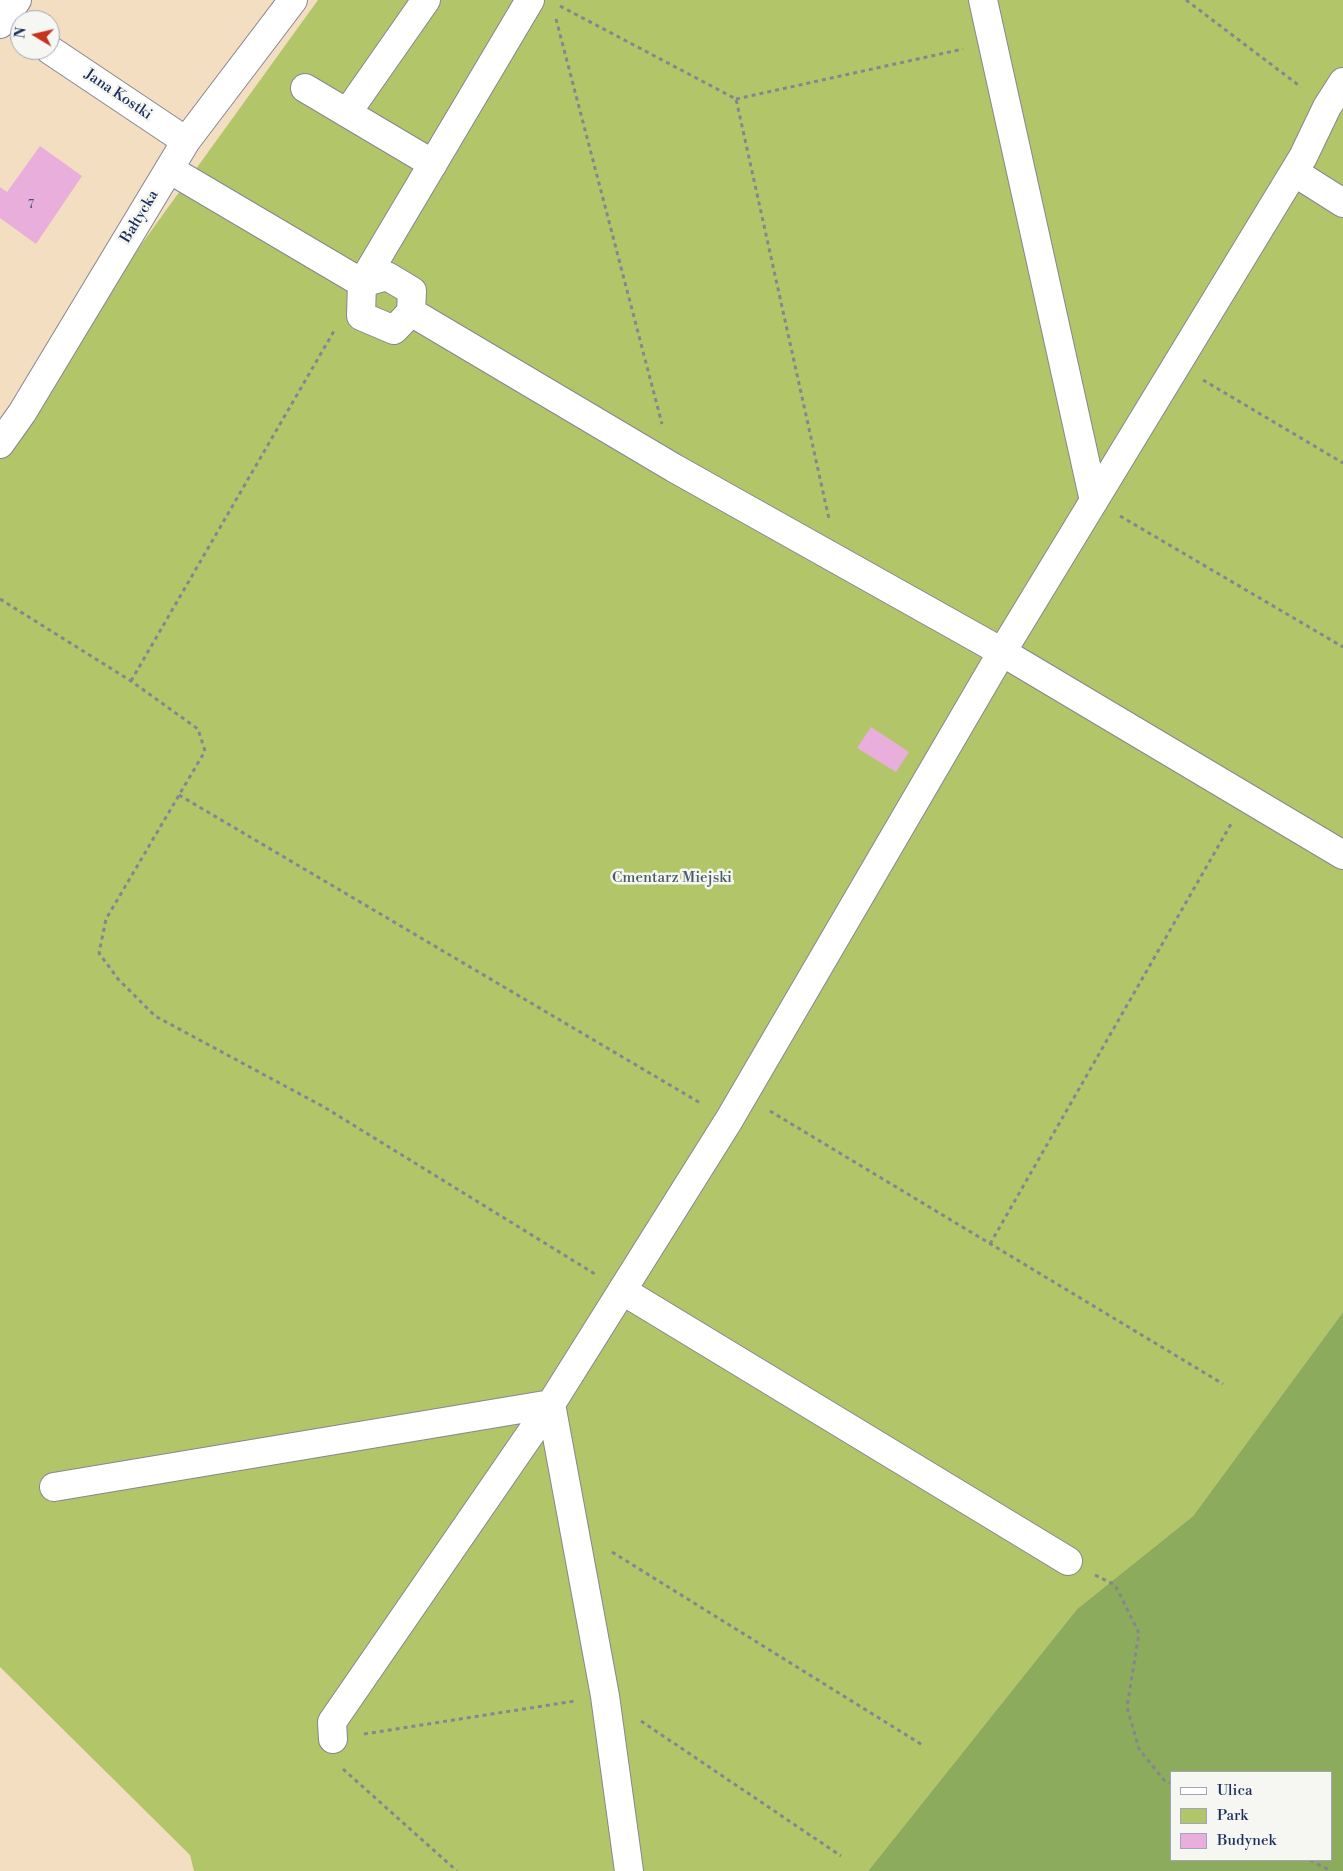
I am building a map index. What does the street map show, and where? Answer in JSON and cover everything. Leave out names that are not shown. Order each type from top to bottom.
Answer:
[{"type":"street","name":"Bałtycka","points":[[0,444],[22,413],[186,141],[293,0]]},
{"type":"street","points":[[347,112],[426,0]]},
{"type":"street","points":[[983,0],[1094,500]]},
{"type":"street","points":[[169,169],[362,283],[387,276],[412,291],[411,312],[394,330],[362,316],[362,283],[433,164],[542,5]]},
{"type":"street","name":"Jana Kostki","points":[[60,57],[186,141]]},
{"type":"street","points":[[333,1739],[332,1722],[551,1404],[729,1120],[1002,652],[1303,157],[1327,108],[1343,82]]},
{"type":"street","points":[[305,88],[433,164]]},
{"type":"street","points":[[1294,172],[1343,203]]},
{"type":"street","points":[[411,312],[674,468],[1002,652],[1343,855]]},
{"type":"street","points":[[623,1291],[1068,1561]]},
{"type":"street","points":[[54,1487],[551,1404]]},
{"type":"street","points":[[551,1404],[605,1696],[629,1871]]},
{"type":"path","points":[[1186,0],[1327,108]]},
{"type":"path","points":[[542,5],[674,468]]},
{"type":"path","points":[[560,6],[736,99],[992,43]]},
{"type":"path","points":[[736,99],[838,560]]},
{"type":"path","points":[[131,681],[337,326]]},
{"type":"path","points":[[1177,364],[1343,463]]},
{"type":"path","points":[[1094,500],[1343,647]]},
{"type":"path","points":[[0,599],[131,681],[198,728],[205,751],[106,919],[99,953],[118,979],[155,1016],[324,1107],[623,1291]]},
{"type":"path","points":[[179,795],[729,1120]]},
{"type":"path","points":[[990,1244],[1247,798]]},
{"type":"path","points":[[744,1095],[1223,1384]]},
{"type":"path","points":[[575,1529],[924,1746]]},
{"type":"path","points":[[1068,1561],[1115,1585],[1139,1633],[1127,1707],[1139,1749],[1164,1780],[1170,1783]]},
{"type":"path","points":[[457,1871],[337,1763],[333,1739],[605,1696],[841,1856]]},
{"type":"path","points":[[1312,1861],[1331,1871]]},
{"type":"green space","name":"Cmentarz Miejski","points":[[318,0],[1343,0],[1343,1312],[1193,1516],[1077,1609],[868,1871],[194,1871],[190,1855],[0,1667],[0,444],[73,339]]},
{"type":"green space","points":[[1343,1312],[1343,1871],[868,1871],[1077,1609],[1193,1516]]},
{"type":"building","points":[[40,146],[82,176],[36,244],[0,218],[0,187],[7,192]]},
{"type":"building","points":[[871,727],[909,752],[896,772],[857,748]]}]
